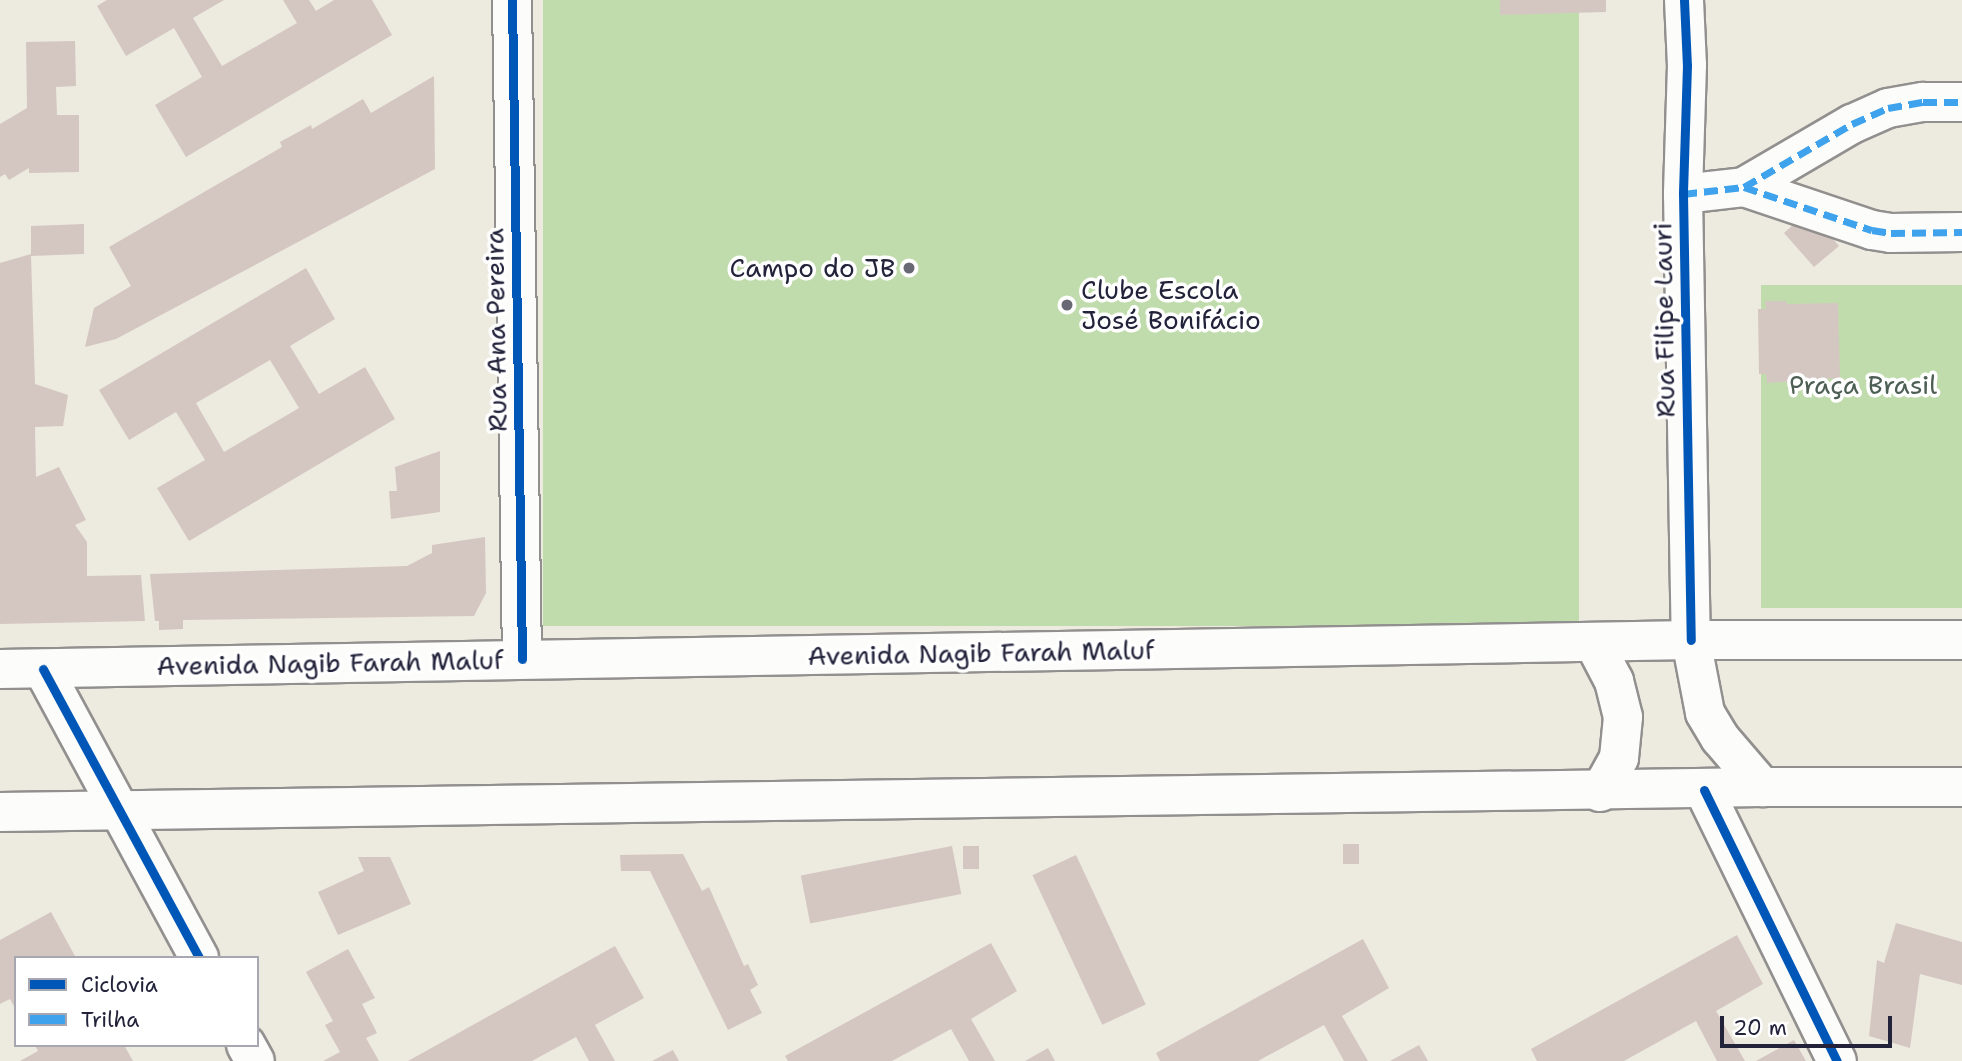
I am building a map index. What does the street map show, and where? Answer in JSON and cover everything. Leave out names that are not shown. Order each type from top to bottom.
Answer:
[{"type":"main road","name":"Rua Ana Pereira","points":[[512,0],[522,659]]},
{"type":"main road","name":"Rua Filipe Lauri","points":[[1684,0],[1687,65],[1684,194],[1690,640],[1705,713],[1720,738],[1762,787]]},
{"type":"main road","points":[[1684,194],[1744,187],[1852,124],[1888,107],[1923,102],[1962,102]]},
{"type":"main road","points":[[1744,187],[1872,230],[1962,232]]},
{"type":"main road","name":"Avenida Nagib Farah Maluf","points":[[0,669],[1690,640],[1962,640]]},
{"type":"main road","points":[[1594,643],[1614,681],[1623,717],[1619,758],[1600,792]]},
{"type":"main road","points":[[43,669],[198,956]]},
{"type":"main road","points":[[0,812],[1600,792],[1762,787],[1962,787]]},
{"type":"main road","points":[[1704,790],[1837,1061]]},
{"type":"green space","name":"Clube Escola José Bonifácio","points":[[543,0],[1579,0],[1579,626],[543,626]]},
{"type":"green space","name":"Praça Brasil","points":[[1761,285],[1962,285],[1962,608],[1761,608]]},
{"type":"building","points":[[107,0],[224,0],[193,18],[222,66],[297,23],[283,0],[309,0],[316,11],[334,0],[372,0],[392,35],[186,157],[155,105],[202,77],[174,28],[126,56],[97,6]]},
{"type":"building","points":[[1500,0],[1606,0],[1606,12],[1500,15]]},
{"type":"building","points":[[75,41],[76,86],[56,87],[57,115],[79,115],[79,172],[29,173],[29,168],[9,180],[5,174],[0,177],[0,124],[27,108],[26,42]]},
{"type":"building","points":[[434,76],[435,169],[116,339],[85,347],[94,308],[131,286],[109,247],[282,147],[280,142],[311,125],[312,129],[363,99],[371,113]]},
{"type":"building","points":[[1803,216],[1821,225],[1839,246],[1814,267],[1784,233]]},
{"type":"building","points":[[84,224],[84,254],[31,256],[35,384],[68,395],[63,426],[35,427],[36,477],[59,467],[86,520],[75,525],[87,542],[87,576],[141,575],[145,621],[0,624],[0,263],[31,254],[31,226]]},
{"type":"building","points":[[306,268],[335,319],[290,346],[319,394],[365,367],[395,419],[189,541],[157,488],[205,460],[176,412],[129,440],[99,390]],"holes":[[[270,360],[299,408],[224,452],[196,403]]]},
{"type":"building","points":[[1765,301],[1786,301],[1787,304],[1838,303],[1840,378],[1767,383],[1766,374],[1759,374],[1758,309],[1766,309]]},
{"type":"building","points":[[440,451],[440,512],[391,519],[389,491],[397,491],[395,467]]},
{"type":"building","points":[[485,537],[486,593],[474,616],[183,620],[183,629],[159,630],[159,621],[155,621],[150,574],[407,566],[432,553],[432,545]]},
{"type":"building","points":[[1343,844],[1359,844],[1359,864],[1343,864]]},
{"type":"building","points":[[952,846],[961,894],[810,923],[801,875]]},
{"type":"building","points":[[963,846],[979,846],[979,869],[963,869]]},
{"type":"building","points":[[683,854],[702,891],[709,887],[744,966],[748,964],[758,985],[750,990],[762,1013],[728,1030],[650,871],[621,871],[620,855]]},
{"type":"building","points":[[1076,855],[1146,1005],[1102,1025],[1032,875]]},
{"type":"building","points":[[358,857],[390,857],[411,904],[338,935],[318,892],[364,871]]},
{"type":"building","points":[[51,912],[75,956],[14,956],[14,1006],[10,999],[0,1004],[0,940]]},
{"type":"building","points":[[1896,923],[1962,942],[1962,985],[1920,974],[1910,1048],[1869,1036],[1877,960],[1884,963]]},
{"type":"building","points":[[1737,935],[1763,984],[1716,1011],[1745,1061],[1717,1061],[1696,1021],[1624,1061],[1537,1061],[1531,1049]]},
{"type":"building","points":[[1363,939],[1389,988],[1342,1016],[1368,1061],[1344,1061],[1324,1025],[1258,1061],[1160,1061],[1156,1053]]},
{"type":"building","points":[[991,943],[1017,991],[971,1019],[995,1061],[969,1061],[951,1029],[892,1061],[788,1061],[785,1056]]},
{"type":"building","points":[[615,946],[644,998],[595,1025],[615,1061],[589,1061],[576,1037],[532,1061],[408,1061]]},
{"type":"building","points":[[348,949],[375,998],[362,1004],[377,1033],[366,1038],[379,1061],[323,1061],[340,1052],[325,1025],[333,1021],[306,972]]},
{"type":"building","points":[[1794,1040],[1806,1061],[1756,1061]]},
{"type":"building","points":[[1419,1045],[1428,1061],[1390,1061]]},
{"type":"building","points":[[36,1047],[125,1047],[133,1061],[20,1061],[38,1051]]},
{"type":"building","points":[[1048,1048],[1055,1061],[1025,1061]]},
{"type":"building","points":[[673,1050],[679,1061],[652,1061]]},
{"type":"marked path","points":[[1744,187],[1852,124],[1888,108],[1923,102],[1962,102]]},
{"type":"marked path","points":[[1683,194],[1744,187],[1872,230],[1891,233],[1962,232]]},
{"type":"cycle path","points":[[512,0],[522,659]]},
{"type":"cycle path","points":[[1684,0],[1687,65],[1683,194],[1691,640]]},
{"type":"cycle path","points":[[43,669],[198,956]]},
{"type":"cycle path","points":[[1704,790],[1837,1061]]},
{"type":"place","name":"Campo do JB","points":[[909,268]]},
{"type":"place","name":"Clube Escola José Bonifácio","points":[[1067,305]]}]
